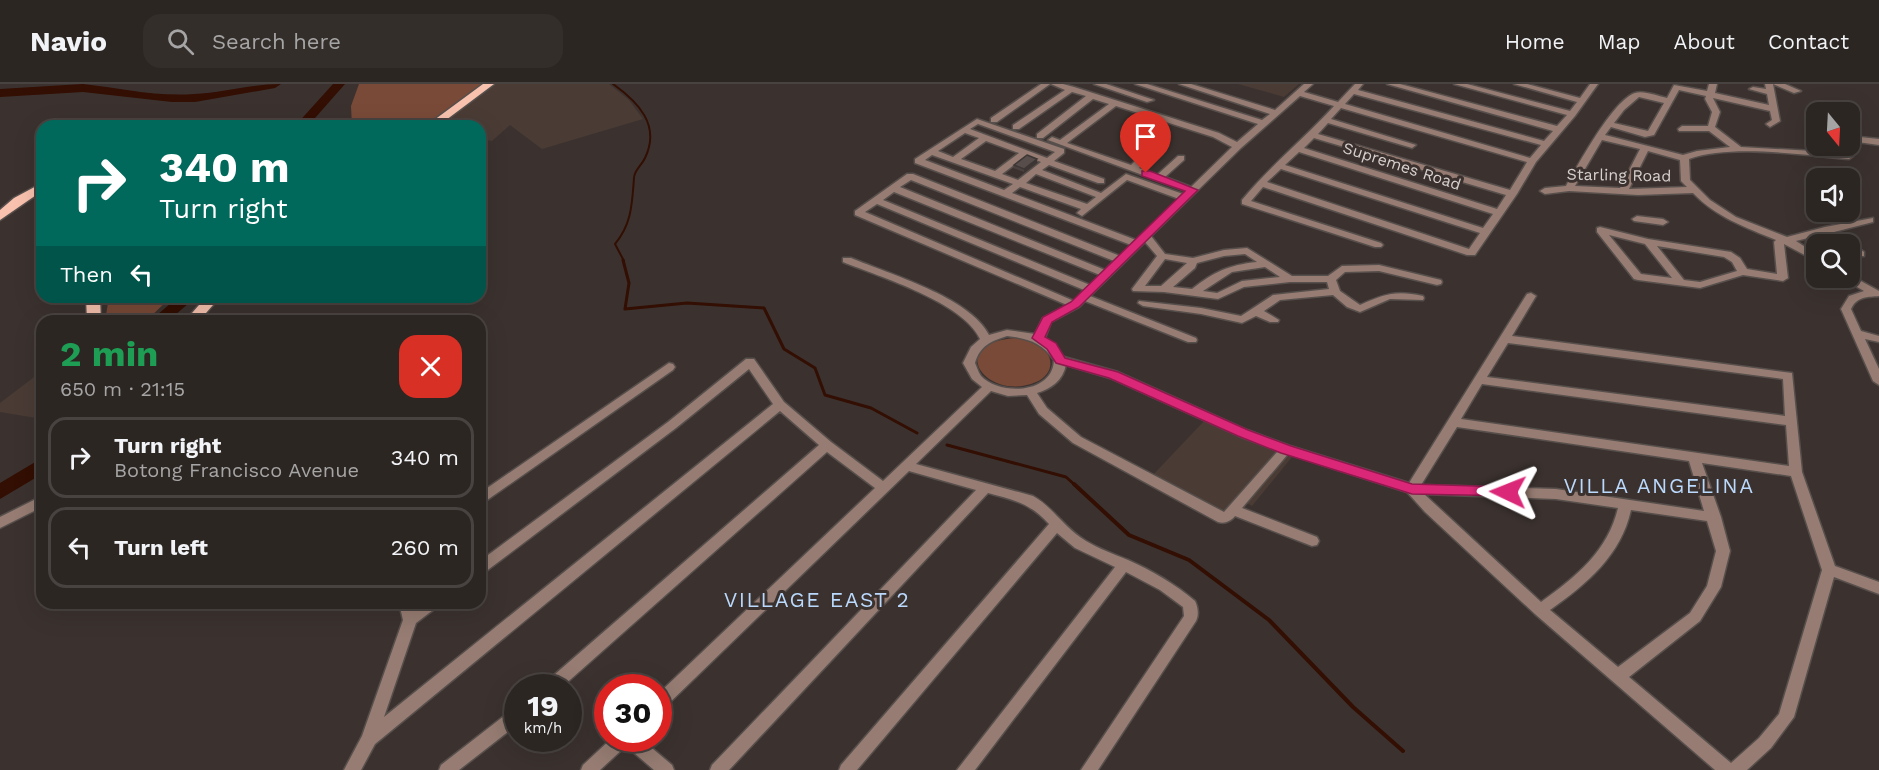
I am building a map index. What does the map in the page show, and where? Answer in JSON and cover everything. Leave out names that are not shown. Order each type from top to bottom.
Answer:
[{"type":"main road","points":[[439,120],[489,84]]},
{"type":"main road","points":[[0,216],[18,200],[36,190]]},
{"type":"main road","points":[[197,315],[208,303]]},
{"type":"street","points":[[1046,84],[994,120],[1192,190]]},
{"type":"street","points":[[1054,84],[1216,135],[1238,146]]},
{"type":"street","points":[[1098,84],[1150,100]]},
{"type":"street","points":[[1139,84],[1265,124]]},
{"type":"street","points":[[1183,84],[1276,113]]},
{"type":"street","points":[[1039,338],[1047,320],[1079,301],[1238,146],[1309,84]]},
{"type":"street","points":[[1391,84],[1557,129]]},
{"type":"street","points":[[1458,84],[1572,114]]},
{"type":"street","points":[[1518,84],[1582,101]]},
{"type":"street","points":[[1261,183],[1471,252],[1532,161],[1593,86],[1579,84]]},
{"type":"street","points":[[1711,128],[1716,112],[1709,94],[1713,84]]},
{"type":"street","points":[[1777,84],[1797,91]]},
{"type":"street","points":[[1378,245],[1245,202],[1296,148],[1312,135],[1355,87],[1546,144]]},
{"type":"street","points":[[1609,124],[1645,134],[1651,133],[1667,101],[1677,87],[1774,109]]},
{"type":"street","points":[[1753,89],[1770,88],[1776,121],[1770,124]]},
{"type":"street","points":[[1016,127],[1071,89]]},
{"type":"street","points":[[1299,93],[1532,161]]},
{"type":"street","points":[[1569,188],[1601,136],[1628,99],[1638,94],[1667,101]]},
{"type":"street","points":[[1040,136],[1091,96]]},
{"type":"street","points":[[1061,143],[1114,103]]},
{"type":"street","points":[[1230,113],[1244,103]]},
{"type":"street","points":[[1459,119],[1473,106]]},
{"type":"street","points":[[1326,120],[1412,145]]},
{"type":"street","points":[[1004,195],[1060,151],[977,121],[918,161],[1004,195],[1137,244]]},
{"type":"street","points":[[1682,129],[1711,128],[1739,150]]},
{"type":"street","points":[[1399,161],[1425,129]]},
{"type":"street","points":[[964,130],[1101,181]]},
{"type":"street","points":[[1312,135],[1512,194]]},
{"type":"street","points":[[1601,136],[1684,158],[1694,154],[1739,150],[1782,148],[1806,151]]},
{"type":"street","points":[[954,160],[985,138]]},
{"type":"street","points":[[1860,140],[1879,142]]},
{"type":"street","name":"Supremes Road","points":[[1296,148],[1499,213]]},
{"type":"street","points":[[1623,191],[1646,148]]},
{"type":"street","points":[[932,152],[1088,208]]},
{"type":"street","points":[[997,174],[1025,153]]},
{"type":"street","points":[[1133,169],[1148,153]]},
{"type":"street","points":[[1159,178],[1181,158]]},
{"type":"street","points":[[1684,158],[1686,181],[1694,190],[1733,219],[1784,240],[1806,252]]},
{"type":"street","points":[[1279,166],[1486,232]]},
{"type":"street","points":[[1036,171],[1102,196]]},
{"type":"street","points":[[1121,260],[910,176],[858,213],[1079,301],[1192,340]]},
{"type":"street","points":[[1075,220],[1126,177],[1185,198]]},
{"type":"street","points":[[893,188],[1107,274]]},
{"type":"street","name":"Starling Road","points":[[1545,191],[1569,188],[1623,191],[1694,190]]},
{"type":"street","points":[[876,200],[1091,289]]},
{"type":"street","points":[[1637,219],[1663,222]]},
{"type":"street","points":[[1743,272],[1736,260],[1727,254],[1648,242],[1600,230],[1638,277],[1700,285],[1743,272],[1783,278],[1779,242],[1870,220]]},
{"type":"street","points":[[1825,231],[1830,234]]},
{"type":"street","points":[[1146,236],[1162,256],[1193,261],[1224,253],[1247,251],[1290,279]]},
{"type":"street","points":[[1648,242],[1681,284]]},
{"type":"street","points":[[1162,256],[1137,289],[1164,289],[1218,296],[1242,284],[1290,279],[1331,279],[1342,269],[1379,267],[1437,282]]},
{"type":"street","points":[[847,260],[970,316],[980,326],[986,339]]},
{"type":"street","points":[[1164,289],[1191,266],[1193,261]]},
{"type":"street","points":[[1195,292],[1220,272],[1232,268],[1267,264]]},
{"type":"street","points":[[1331,279],[1335,292],[1360,309],[1378,298],[1392,294],[1419,298]]},
{"type":"street","points":[[1255,282],[1277,297]]},
{"type":"street","points":[[1860,285],[1876,294]]},
{"type":"street","points":[[1143,303],[1201,311],[1242,320],[1277,297],[1335,292]]},
{"type":"street","points":[[1876,294],[1854,298],[1848,303],[1846,309],[1879,381]]},
{"type":"street","points":[[1412,489],[1531,297]]},
{"type":"street","points":[[1256,312],[1274,321]]},
{"type":"street","points":[[1007,333],[1039,338],[1052,346],[1060,360],[1058,374],[1048,384],[1030,391],[1010,392],[989,387],[977,378],[969,363],[972,350],[986,339],[1007,333]]},
{"type":"street","points":[[1857,333],[1879,339]]},
{"type":"street","points":[[1505,339],[1788,376],[1796,472],[1829,570],[1786,717],[1765,743],[1735,770]]},
{"type":"street","points":[[1060,360],[1114,375],[1243,433],[1286,449],[1412,489],[1556,494],[1714,517]]},
{"type":"street","points":[[486,564],[672,425],[750,362],[780,405],[827,445],[883,487]]},
{"type":"street","points":[[486,496],[669,367]]},
{"type":"street","points":[[1480,380],[1790,421]]},
{"type":"street","points":[[672,690],[989,387]]},
{"type":"street","points":[[1030,391],[1042,411],[1077,440],[1223,518],[1233,510],[1286,449]]},
{"type":"street","points":[[369,739],[780,405]]},
{"type":"street","points":[[1453,422],[1796,472]]},
{"type":"street","points":[[566,674],[827,445]]},
{"type":"street","points":[[1618,676],[1695,617],[1714,586],[1724,551],[1694,458]]},
{"type":"street","points":[[905,466],[1028,499],[1043,506],[1057,524],[1080,544],[1125,564],[1177,592],[1190,605],[1191,617],[1089,770]]},
{"type":"street","points":[[718,770],[986,487]]},
{"type":"street","points":[[1412,489],[1540,610],[1727,770]]},
{"type":"street","points":[[1540,610],[1576,585],[1609,548],[1623,524],[1626,503]]},
{"type":"street","points":[[0,524],[36,504]]},
{"type":"street","points":[[1233,510],[1312,541]]},
{"type":"street","points":[[847,770],[1057,524]]},
{"type":"street","points":[[966,770],[1125,564]]},
{"type":"street","points":[[1829,570],[1879,588]]},
{"type":"street","points":[[352,770],[369,739],[410,620],[407,609]]},
{"type":"street","points":[[410,620],[424,609]]},
{"type":"street","points":[[447,770],[504,725]]},
{"type":"street","points":[[589,770],[608,752]]},
{"type":"street","points":[[645,752],[666,770]]},
{"type":"shaded area","points":[[359,84],[484,84],[433,120],[352,120],[351,106]]},
{"type":"shaded area","points":[[496,84],[609,84],[629,100],[643,119],[542,149],[510,125],[492,141],[486,140],[486,120],[445,120]]},
{"type":"shaded area","points":[[1238,84],[1299,84],[1284,97]]},
{"type":"shaded area","points":[[108,303],[165,303],[152,315],[106,315]]},
{"type":"shaded area","points":[[1015,338],[1026,340],[1043,348],[1050,358],[1049,369],[1047,374],[1036,382],[1018,386],[1002,385],[989,379],[980,370],[977,360],[981,350],[993,342]]},
{"type":"shaded area","points":[[36,376],[36,418],[0,412],[0,403]]},
{"type":"shaded area","points":[[1205,420],[1292,457],[1252,506],[1237,498],[1223,514],[1151,477]]},
{"type":"building","points":[[1027,155],[1037,159],[1024,169],[1014,165]]},
{"type":"waterway","points":[[0,93],[83,88],[172,98],[195,98],[275,84]]},
{"type":"waterway","points":[[306,120],[339,84]]},
{"type":"waterway","points":[[613,84],[631,99],[644,115],[650,135],[645,158],[634,175],[632,205],[628,221],[615,244],[624,261]]},
{"type":"waterway","points":[[623,260],[629,283],[625,309],[687,303],[764,308],[784,349],[815,368],[825,395],[871,408],[917,433]]},
{"type":"waterway","points":[[166,315],[180,303]]},
{"type":"waterway","points":[[947,445],[1066,477],[1076,486]]},
{"type":"waterway","points":[[0,492],[36,469]]},
{"type":"waterway","points":[[1074,484],[1129,535],[1189,560],[1269,620],[1353,707],[1403,751]]},
{"type":"district","name":"VILLA ANGELINA","points":[[1659,485]]},
{"type":"district","name":"VILLAGE EAST 2","points":[[817,599]]},
{"type":"route","points":[[1146,173],[1192,190],[1075,305],[1047,320],[1039,338],[1052,346],[1060,360],[1114,375],[1243,433],[1286,449],[1412,489],[1508,492]]}]
